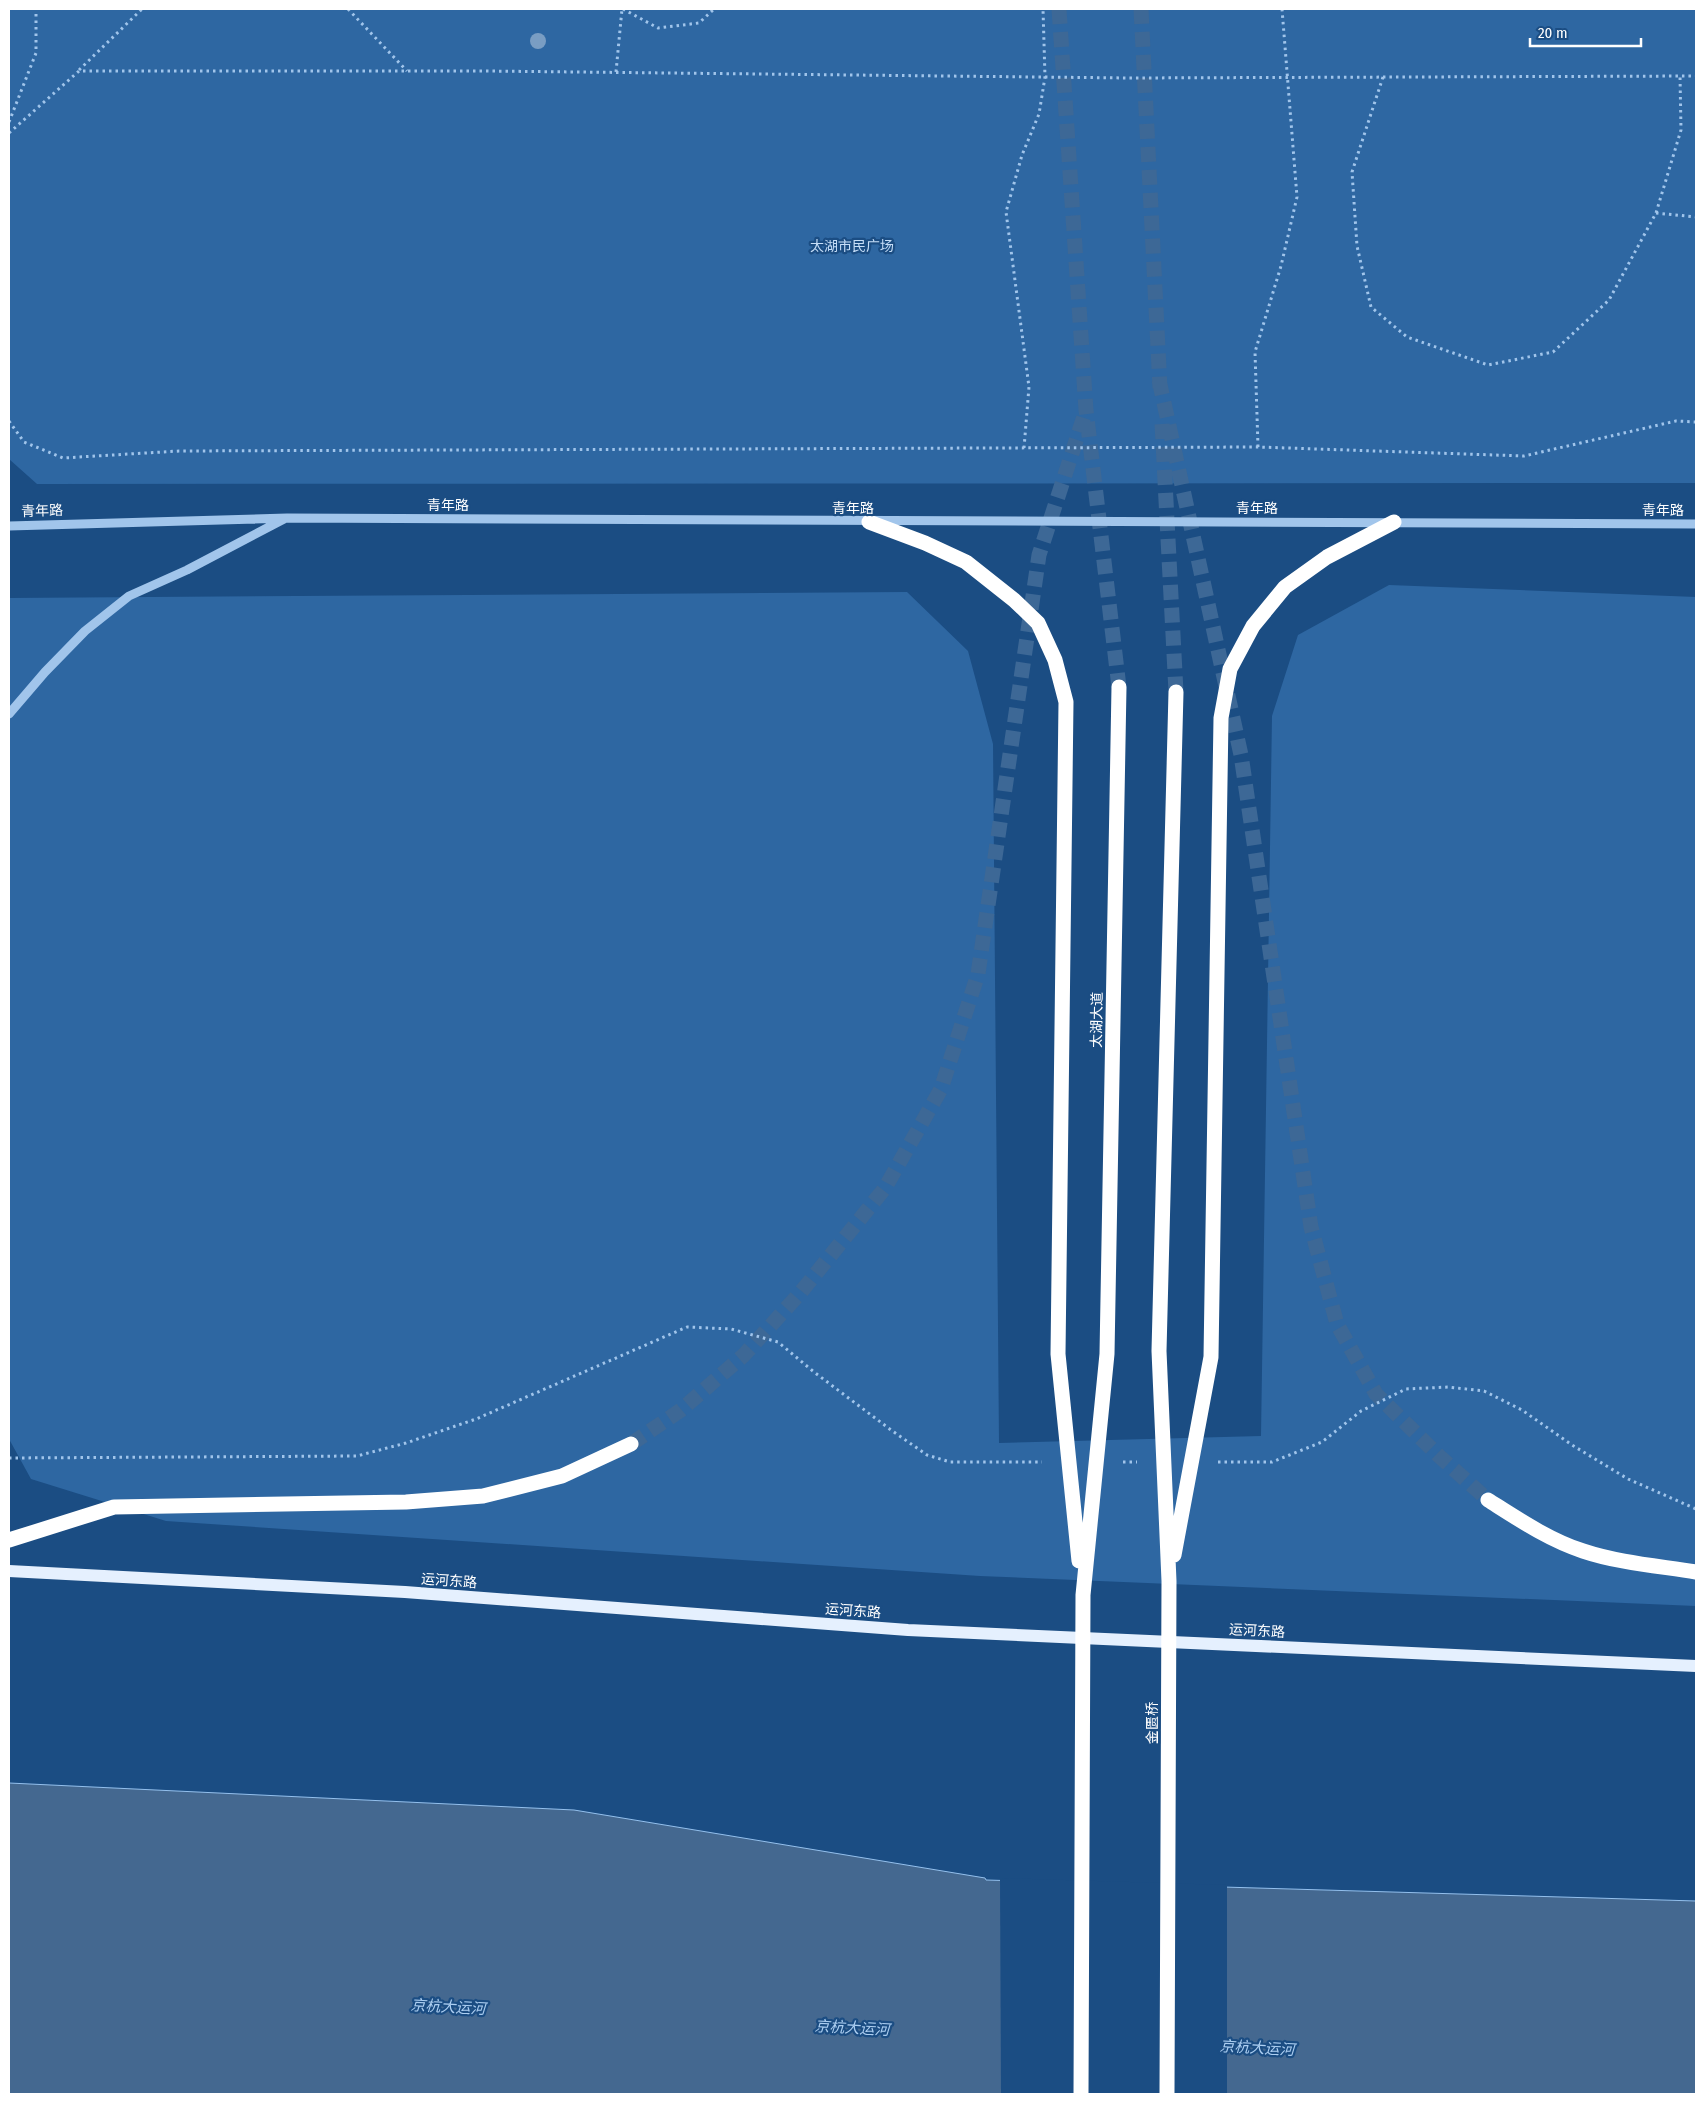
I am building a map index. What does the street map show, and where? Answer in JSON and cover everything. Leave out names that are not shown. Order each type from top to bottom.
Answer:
[{"type":"highway","points":[[869,522],[925,543],[966,562],[1014,600],[1038,623],[1055,660],[1066,702],[1058,1354],[1083,1595],[1081,2094]]},
{"type":"highway","points":[[1169,1581],[1211,1357],[1221,718],[1230,669],[1253,626],[1286,587],[1327,557],[1394,522]]},
{"type":"highway","name":"太湖大道","points":[[1083,1595],[1107,1354],[1119,687]]},
{"type":"highway","name":"金匮桥","points":[[1167,2094],[1169,1581],[1159,1352],[1176,692]]},
{"type":"highway","points":[[9,1540],[114,1507],[406,1502],[483,1496],[562,1476],[631,1444]]},
{"type":"highway","points":[[1488,1500],[1532,1528],[1582,1551],[1637,1563],[1696,1572]]},
{"type":"main road","name":"运河东路","points":[[9,1571],[405,1592],[908,1630],[1696,1666]]},
{"type":"street","name":"青年路","points":[[9,526],[287,518],[869,522],[1696,524]]},
{"type":"street","points":[[9,714],[45,672],[85,631],[129,596],[187,570],[287,518]]},
{"type":"path","points":[[9,122],[36,53],[36,9]]},
{"type":"path","points":[[9,133],[78,71],[142,9]]},
{"type":"path","points":[[348,9],[408,71]]},
{"type":"path","points":[[616,72],[623,9],[658,28],[699,23],[714,9]]},
{"type":"path","points":[[1024,448],[1029,387],[1006,212],[1022,155],[1039,114],[1045,77],[1043,9]]},
{"type":"path","points":[[1258,447],[1255,352],[1281,266],[1297,197],[1282,9]]},
{"type":"path","points":[[78,71],[616,72],[1045,77],[1696,76]]},
{"type":"path","points":[[1383,77],[1352,172],[1357,246],[1370,308],[1407,337],[1488,365],[1553,352],[1609,300],[1656,212],[1681,130],[1680,76]]},
{"type":"path","points":[[1656,212],[1696,217]]},
{"type":"path","points":[[9,421],[24,442],[63,458],[179,451],[1258,447],[1524,456],[1676,421],[1696,422]]},
{"type":"path","points":[[9,1458],[357,1456],[406,1443],[476,1419],[687,1327],[730,1329],[778,1342],[837,1390],[927,1455],[950,1462],[1048,1462]]},
{"type":"path","points":[[1213,1462],[1272,1462],[1322,1442],[1361,1411],[1406,1389],[1448,1387],[1484,1391],[1522,1410],[1572,1445],[1628,1479],[1696,1509]]},
{"type":"path","points":[[1116,1462],[1145,1462]]},
{"type":"green space","name":"太湖市民广场","points":[[9,9],[1696,9],[1696,483],[37,484],[9,459]]},
{"type":"green space","points":[[1389,585],[1696,597],[1696,1606],[980,1576],[166,1521],[31,1479],[9,1439],[9,598],[907,592],[968,651],[993,744],[999,1443],[1261,1436],[1272,716],[1298,635]]},
{"type":"water","name":"京杭大运河","points":[[9,1783],[574,1810],[985,1878],[986,1880],[1696,1901],[1696,2094],[9,2094]]},
{"type":"pier","points":[[1000,1878],[1227,1885],[1227,2094],[1001,2094]]},
{"type":"tunnel","points":[[1059,9],[1086,410],[1119,687]]},
{"type":"tunnel","points":[[1141,9],[1160,388]]},
{"type":"tunnel","points":[[1159,380],[1241,755],[1311,1227],[1337,1324],[1376,1394],[1439,1456],[1488,1500]]},
{"type":"tunnel","points":[[631,1444],[681,1410],[744,1355],[801,1292],[885,1188],[941,1089],[978,974],[1039,555],[1086,410]]},
{"type":"tunnel","points":[[1162,424],[1176,692]]}]
